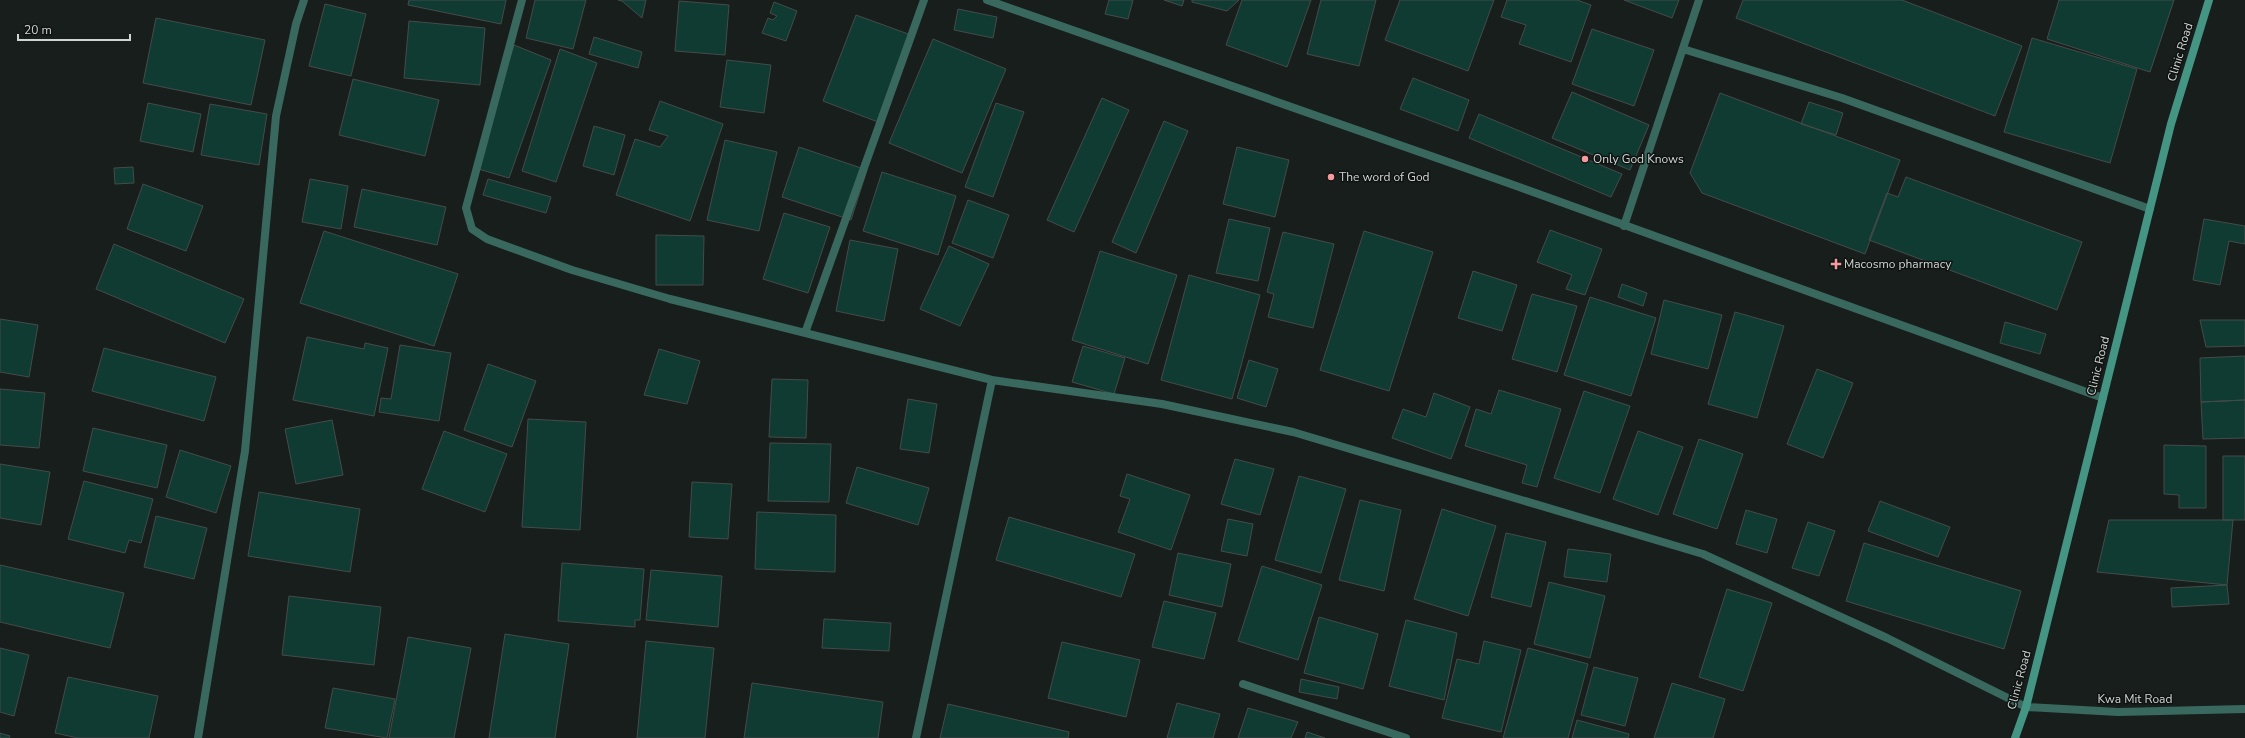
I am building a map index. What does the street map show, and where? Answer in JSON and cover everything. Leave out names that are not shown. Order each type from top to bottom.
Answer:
[{"type":"street","points":[[198,738],[245,451],[276,116],[296,24],[304,0]]},
{"type":"street","points":[[522,0],[466,208],[472,228],[487,239],[572,270],[670,299],[992,380],[1162,404],[1293,432],[1703,554],[1887,638],[2026,707]]},
{"type":"street","points":[[806,333],[924,0]]},
{"type":"street","points":[[987,0],[2103,398]]},
{"type":"street","points":[[1624,226],[1699,0]]},
{"type":"street","name":"Clinic Road","points":[[2015,738],[2026,707],[2171,124],[2209,0]]},
{"type":"street","points":[[1683,49],[1842,98],[2150,209]]},
{"type":"street","points":[[916,738],[992,380]]},
{"type":"street","points":[[1243,684],[1406,738]]},
{"type":"street","name":"Kwa Mit Road","points":[[2026,707],[2118,712],[2245,710]]},
{"type":"building","points":[[409,0],[506,0],[501,24],[408,5]]},
{"type":"building","points":[[535,0],[586,0],[573,49],[526,38]]},
{"type":"building","points":[[618,0],[646,0],[642,18],[622,1]]},
{"type":"building","points":[[1109,0],[1133,0],[1128,19],[1105,14]]},
{"type":"building","points":[[1164,0],[1184,0],[1182,6]]},
{"type":"building","points":[[1192,0],[1239,0],[1227,11],[1192,2]]},
{"type":"building","points":[[1242,0],[1311,0],[1287,67],[1226,45]]},
{"type":"building","points":[[1321,0],[1376,0],[1359,66],[1307,54]]},
{"type":"building","points":[[1400,0],[1494,0],[1468,71],[1385,40]]},
{"type":"building","points":[[1507,0],[1577,0],[1591,5],[1571,62],[1519,44],[1526,25],[1501,17]]},
{"type":"building","points":[[1624,0],[1679,0],[1672,18]]},
{"type":"building","points":[[1743,0],[1902,0],[2022,46],[1995,116],[1736,18]]},
{"type":"building","points":[[2059,0],[2174,0],[2150,72],[2047,39]]},
{"type":"building","points":[[679,1],[729,5],[725,55],[675,51]]},
{"type":"building","points":[[774,2],[797,11],[786,41],[762,33],[768,18],[773,20],[777,16],[770,13]]},
{"type":"building","points":[[325,4],[366,14],[351,76],[309,66]]},
{"type":"building","points":[[958,9],[997,17],[993,38],[954,30]]},
{"type":"building","points":[[856,15],[911,35],[878,122],[823,101]]},
{"type":"building","points":[[156,18],[265,40],[251,105],[143,83]]},
{"type":"building","points":[[409,21],[485,28],[480,85],[404,78]]},
{"type":"building","points":[[1592,29],[1654,50],[1634,106],[1572,84]]},
{"type":"building","points":[[594,37],[642,52],[638,68],[589,54]]},
{"type":"building","points":[[2032,38],[2137,69],[2110,163],[2004,132]]},
{"type":"building","points":[[933,39],[1006,69],[962,173],[889,143]]},
{"type":"building","points":[[514,45],[551,60],[509,178],[475,168]]},
{"type":"building","points":[[560,49],[597,63],[556,182],[522,171]]},
{"type":"building","points":[[727,60],[771,65],[764,113],[720,107]]},
{"type":"building","points":[[1413,78],[1469,100],[1458,131],[1400,109]]},
{"type":"building","points":[[353,79],[439,100],[425,156],[339,135]]},
{"type":"building","points":[[1572,92],[1649,125],[1630,170],[1552,138]]},
{"type":"building","points":[[1720,93],[1900,160],[1865,254],[1702,193],[1690,173]]},
{"type":"building","points":[[1102,98],[1129,110],[1074,232],[1047,220]]},
{"type":"building","points":[[660,101],[723,124],[690,221],[616,195],[635,139],[660,147],[668,136],[649,130]]},
{"type":"building","points":[[1809,102],[1843,113],[1836,135],[1801,124]]},
{"type":"building","points":[[148,103],[201,114],[193,152],[140,141]]},
{"type":"building","points":[[996,103],[1024,112],[993,197],[965,187]]},
{"type":"building","points":[[210,104],[267,114],[259,165],[201,155]]},
{"type":"building","points":[[1479,114],[1622,174],[1611,197],[1469,138]]},
{"type":"building","points":[[1164,121],[1188,131],[1136,253],[1112,242]]},
{"type":"building","points":[[594,126],[625,135],[614,175],[583,166]]},
{"type":"building","points":[[725,140],[777,152],[759,231],[707,220]]},
{"type":"building","points":[[799,147],[867,170],[851,220],[782,197]]},
{"type":"building","points":[[1237,147],[1289,160],[1275,217],[1223,204]]},
{"type":"building","points":[[133,167],[134,183],[115,184],[114,168]]},
{"type":"building","points":[[882,172],[956,196],[938,255],[863,231]]},
{"type":"building","points":[[1906,177],[2082,242],[2057,310],[1869,240],[1887,193],[1898,197]]},
{"type":"building","points":[[310,179],[348,186],[341,229],[302,222]]},
{"type":"building","points":[[488,179],[551,197],[546,213],[483,195]]},
{"type":"building","points":[[143,184],[203,206],[186,251],[127,229]]},
{"type":"building","points":[[362,189],[446,207],[437,245],[354,227]]},
{"type":"building","points":[[968,200],[1009,215],[993,258],[952,243]]},
{"type":"building","points":[[784,213],[830,227],[808,293],[763,279]]},
{"type":"building","points":[[1229,219],[1270,228],[1258,281],[1216,273]]},
{"type":"building","points":[[2204,219],[2245,226],[2245,244],[2229,241],[2220,285],[2193,280]]},
{"type":"building","points":[[1550,230],[1602,249],[1585,295],[1566,289],[1572,275],[1537,262]]},
{"type":"building","points":[[324,231],[458,274],[434,346],[300,303]]},
{"type":"building","points":[[1364,231],[1433,252],[1389,391],[1320,370]]},
{"type":"building","points":[[1283,232],[1334,244],[1313,328],[1268,317],[1274,294],[1267,292]]},
{"type":"building","points":[[656,235],[704,236],[703,285],[656,285]]},
{"type":"building","points":[[850,240],[898,249],[884,321],[836,311]]},
{"type":"building","points":[[114,244],[244,299],[225,343],[96,289]]},
{"type":"building","points":[[949,246],[989,264],[960,326],[920,309]]},
{"type":"building","points":[[1100,251],[1177,275],[1148,364],[1072,340]]},
{"type":"building","points":[[1473,271],[1517,285],[1502,331],[1458,318]]},
{"type":"building","points":[[1189,275],[1260,295],[1232,399],[1161,380]]},
{"type":"building","points":[[1622,284],[1647,293],[1643,306],[1618,297]]},
{"type":"building","points":[[1532,294],[1577,306],[1557,372],[1512,359]]},
{"type":"building","points":[[1590,297],[1656,318],[1631,396],[1564,375]]},
{"type":"building","points":[[1664,300],[1722,315],[1708,369],[1651,354]]},
{"type":"building","points":[[1735,312],[1784,326],[1757,418],[1708,404]]},
{"type":"building","points":[[0,319],[38,325],[29,377],[0,372]]},
{"type":"building","points":[[2200,320],[2245,320],[2245,346],[2206,347]]},
{"type":"building","points":[[2005,322],[2046,334],[2040,354],[2000,343]]},
{"type":"building","points":[[307,337],[364,349],[365,343],[388,348],[374,416],[293,400]]},
{"type":"building","points":[[400,345],[451,353],[439,421],[379,412],[381,398],[391,399]]},
{"type":"building","points":[[1083,346],[1125,358],[1114,394],[1072,382]]},
{"type":"building","points":[[104,348],[216,377],[204,421],[92,391]]},
{"type":"building","points":[[659,349],[700,361],[687,404],[644,395]]},
{"type":"building","points":[[2245,356],[2245,400],[2201,402],[2200,358]]},
{"type":"building","points":[[1249,360],[1278,369],[1266,407],[1237,398]]},
{"type":"building","points":[[488,364],[536,381],[512,447],[464,430]]},
{"type":"building","points":[[1817,369],[1853,383],[1823,458],[1787,444]]},
{"type":"building","points":[[772,379],[808,380],[806,438],[769,437]]},
{"type":"building","points":[[0,389],[45,393],[39,448],[0,445]]},
{"type":"building","points":[[1499,390],[1561,409],[1537,487],[1522,483],[1527,465],[1465,446],[1476,409],[1491,414]]},
{"type":"building","points":[[1584,391],[1630,406],[1600,493],[1554,478]]},
{"type":"building","points":[[1434,393],[1470,407],[1451,459],[1392,438],[1403,409],[1426,417]]},
{"type":"building","points":[[908,399],[937,404],[929,453],[900,449]]},
{"type":"building","points":[[2245,400],[2245,438],[2203,439],[2201,402]]},
{"type":"building","points":[[528,419],[586,422],[580,530],[522,527]]},
{"type":"building","points":[[332,420],[343,475],[296,484],[285,429]]},
{"type":"building","points":[[93,428],[167,445],[157,488],[83,471]]},
{"type":"building","points":[[444,431],[507,454],[485,512],[422,489]]},
{"type":"building","points":[[1638,431],[1683,447],[1658,515],[1613,499]]},
{"type":"building","points":[[1699,439],[1743,454],[1717,529],[1673,514]]},
{"type":"building","points":[[770,443],[831,444],[829,502],[768,501]]},
{"type":"building","points":[[2164,445],[2206,446],[2206,508],[2179,508],[2179,495],[2164,494]]},
{"type":"building","points":[[180,450],[231,466],[216,513],[166,497]]},
{"type":"building","points":[[2223,456],[2245,456],[2245,520],[2223,520]]},
{"type":"building","points":[[1235,459],[1274,469],[1260,515],[1221,504]]},
{"type":"building","points":[[0,464],[50,472],[41,525],[0,518]]},
{"type":"building","points":[[857,467],[929,488],[918,525],[846,503]]},
{"type":"building","points":[[1127,474],[1190,495],[1171,550],[1118,532],[1130,499],[1120,496]]},
{"type":"building","points":[[1299,476],[1346,489],[1321,573],[1275,560]]},
{"type":"building","points":[[84,481],[153,499],[141,543],[129,540],[125,553],[68,539]]},
{"type":"building","points":[[692,482],[732,484],[728,539],[689,537]]},
{"type":"building","points":[[259,492],[360,509],[350,572],[248,556]]},
{"type":"building","points":[[1360,500],[1401,510],[1384,591],[1339,580]]},
{"type":"building","points":[[1880,501],[1950,527],[1938,557],[1868,531]]},
{"type":"building","points":[[1442,509],[1496,526],[1468,616],[1414,599]]},
{"type":"building","points":[[1746,510],[1777,519],[1767,553],[1736,544]]},
{"type":"building","points":[[757,512],[836,515],[835,572],[755,569]]},
{"type":"building","points":[[156,516],[207,528],[194,579],[144,567]]},
{"type":"building","points":[[1009,517],[1135,554],[1121,597],[996,560]]},
{"type":"building","points":[[1228,519],[1253,524],[1247,556],[1221,551]]},
{"type":"building","points":[[2109,520],[2233,520],[2227,585],[2097,572]]},
{"type":"building","points":[[1808,522],[1835,531],[1819,576],[1792,568]]},
{"type":"building","points":[[1506,533],[1546,542],[1531,607],[1491,597]]},
{"type":"building","points":[[1864,543],[2021,591],[2004,649],[1846,601]]},
{"type":"building","points":[[1568,549],[1611,554],[1607,582],[1564,577]]},
{"type":"building","points":[[1178,553],[1231,564],[1222,607],[1169,595]]},
{"type":"building","points":[[562,563],[644,569],[640,620],[635,620],[635,627],[558,621]]},
{"type":"building","points":[[0,565],[124,593],[110,648],[0,622]]},
{"type":"building","points":[[1262,566],[1322,585],[1298,660],[1238,641]]},
{"type":"building","points":[[651,570],[722,576],[718,627],[646,620]]},
{"type":"building","points":[[1549,582],[1605,596],[1590,658],[1534,644]]},
{"type":"building","points":[[2227,585],[2229,604],[2172,607],[2171,588]]},
{"type":"building","points":[[1727,589],[1772,603],[1743,691],[1699,677]]},
{"type":"building","points":[[289,596],[381,607],[374,665],[282,655]]},
{"type":"building","points":[[1164,601],[1216,613],[1204,659],[1152,647]]},
{"type":"building","points":[[1319,617],[1378,634],[1363,689],[1304,673]]},
{"type":"building","points":[[824,619],[891,623],[889,651],[822,648]]},
{"type":"building","points":[[1406,620],[1457,633],[1444,700],[1389,686]]},
{"type":"building","points":[[505,634],[569,644],[555,738],[489,738]]},
{"type":"building","points":[[408,637],[471,648],[454,738],[389,738]]},
{"type":"building","points":[[646,641],[714,648],[705,738],[637,738]]},
{"type":"building","points":[[1484,641],[1521,650],[1501,732],[1442,718],[1457,659],[1479,664]]},
{"type":"building","points":[[1062,642],[1140,660],[1126,717],[1048,698]]},
{"type":"building","points":[[0,648],[29,655],[14,716],[0,712]]},
{"type":"building","points":[[1528,648],[1588,664],[1568,738],[1503,738]]},
{"type":"building","points":[[1594,667],[1638,678],[1625,726],[1581,715]]},
{"type":"building","points":[[68,677],[158,696],[149,738],[78,738],[55,733]]},
{"type":"building","points":[[1301,679],[1339,687],[1337,699],[1299,692]]},
{"type":"building","points":[[752,683],[883,702],[878,738],[744,738]]},
{"type":"building","points":[[1672,683],[1725,699],[1713,738],[1654,738]]},
{"type":"building","points":[[333,688],[395,699],[387,738],[325,728]]},
{"type":"building","points":[[1177,703],[1220,714],[1213,738],[1167,738]]},
{"type":"building","points":[[948,704],[1069,732],[1068,738],[940,738]]},
{"type":"building","points":[[1248,708],[1298,722],[1291,738],[1238,738]]},
{"type":"building","points":[[1577,720],[1629,734],[1628,738],[1572,738]]},
{"type":"building","points":[[1307,732],[1325,738],[1305,738]]},
{"type":"building","points":[[0,733],[10,736],[9,738],[0,738]]},
{"type":"place","name":"Only God Knows","points":[[1585,159]]},
{"type":"place","name":"The word of God","points":[[1331,177]]},
{"type":"place","name":"Macosmo pharmacy","points":[[1836,264]]}]
